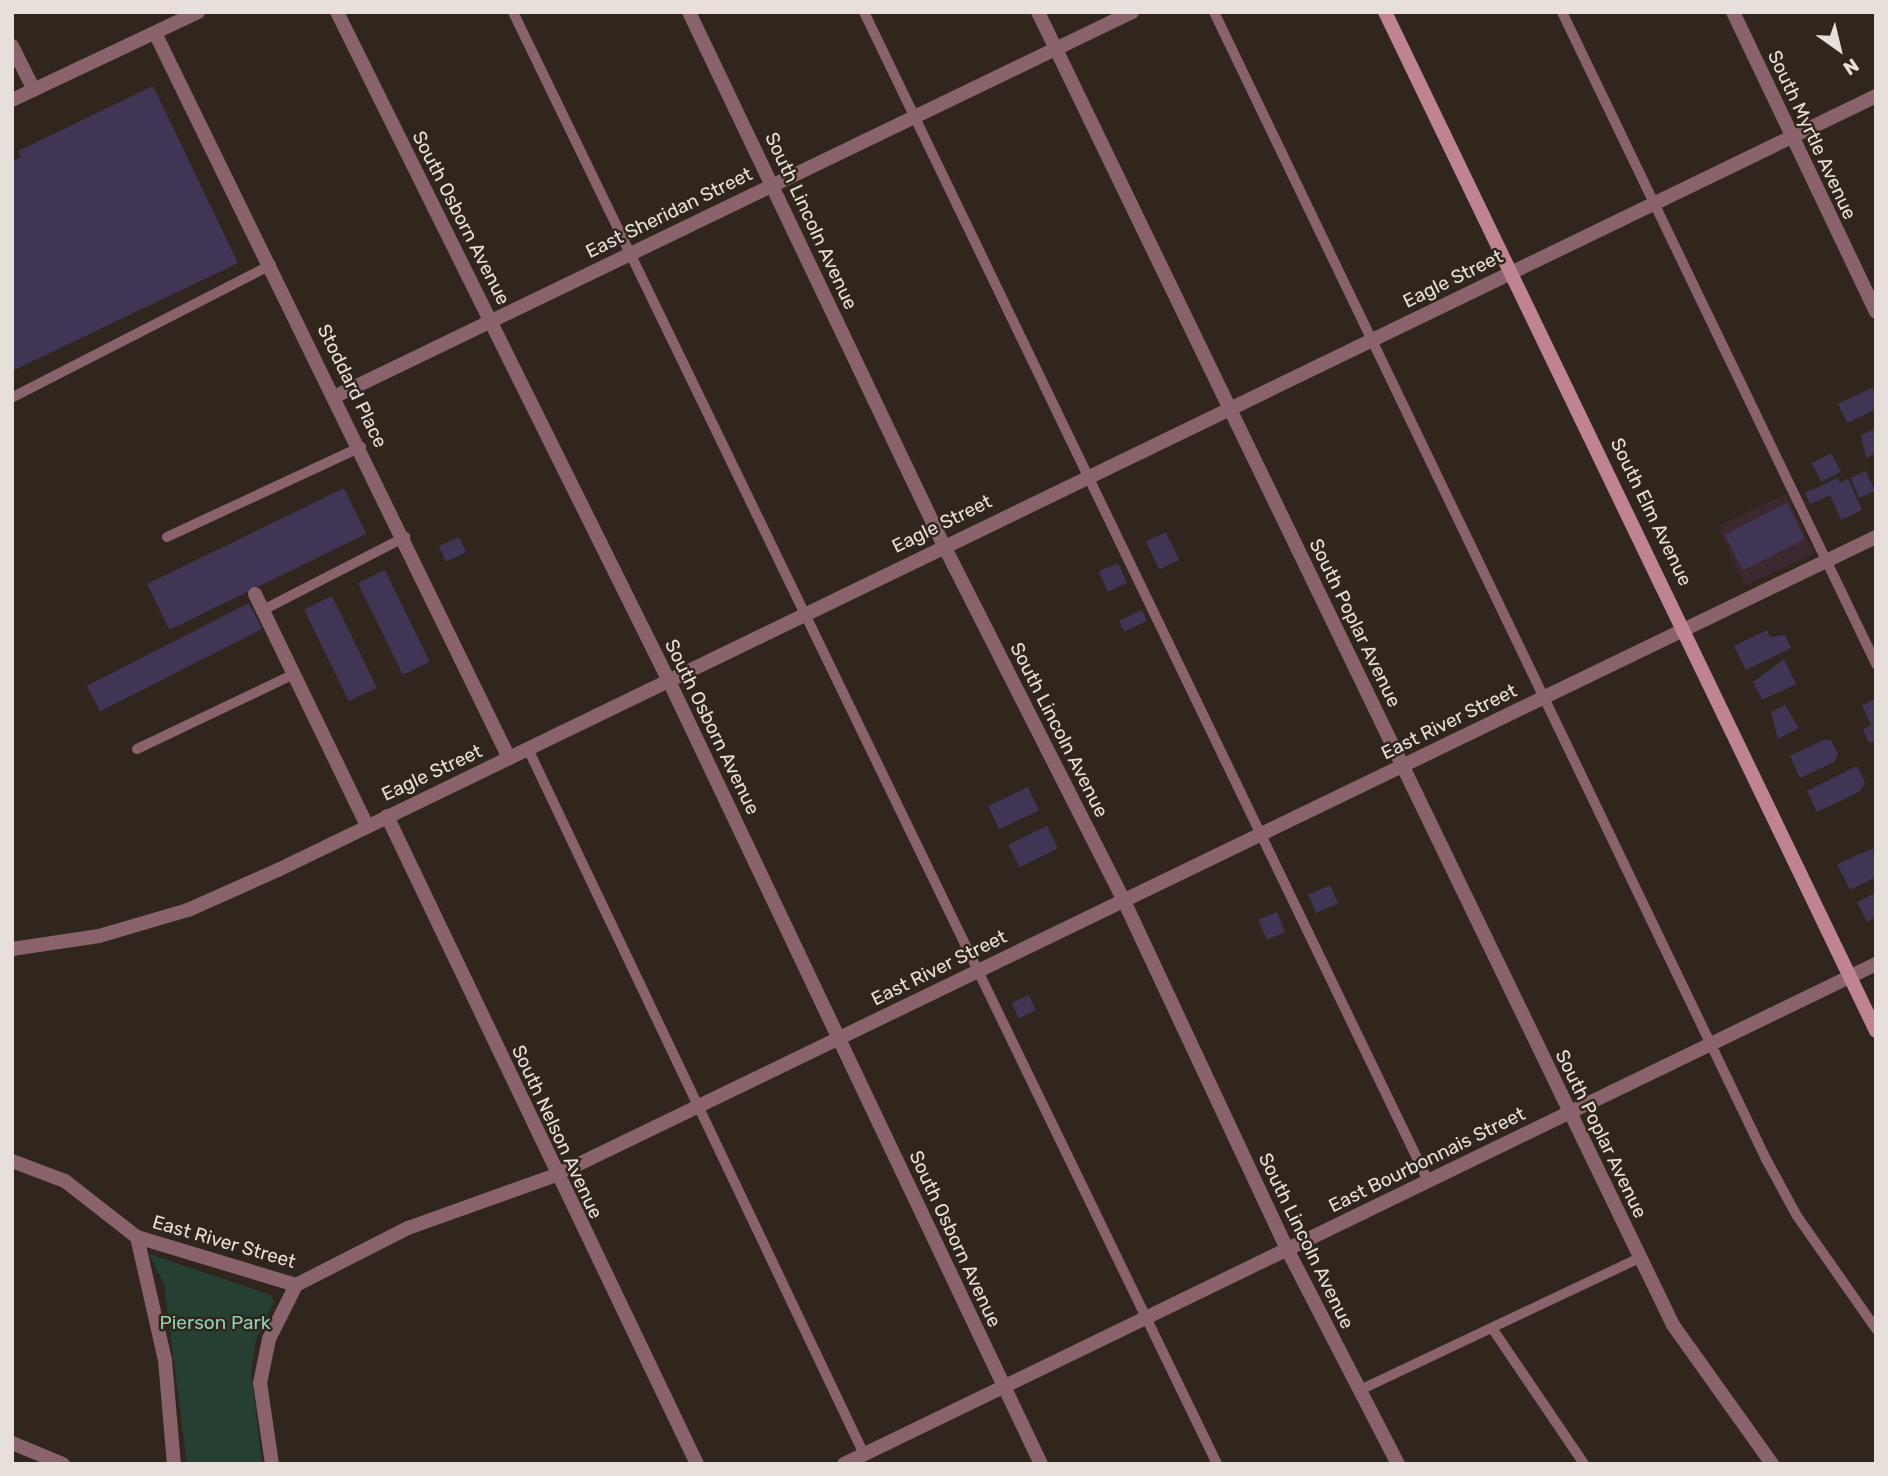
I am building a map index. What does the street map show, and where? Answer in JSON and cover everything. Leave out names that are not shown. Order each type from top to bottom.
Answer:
[{"type":"street","points":[[12,100],[156,33],[170,19],[198,12]]},
{"type":"street","name":"South Osborn Avenue","points":[[337,12],[669,681],[841,1037],[1002,1387],[1041,1464]]},
{"type":"street","name":"South Lincoln Avenue","points":[[690,12],[943,544],[1124,901],[1287,1249],[1398,1464]]},
{"type":"street","name":"South Poplar Avenue","points":[[1038,12],[1228,410],[1404,765],[1639,1258],[1673,1325],[1772,1464]]},
{"type":"street","name":"East Sheridan Street","points":[[336,396],[1132,12]]},
{"type":"street","name":"South Elm Avenue","points":[[1385,12],[1513,272],[1876,1031]]},
{"type":"street","name":"South Myrtle Avenue","points":[[1733,12],[1876,312]]},
{"type":"street","name":"Stoddard Place","points":[[156,33],[405,537],[509,758]]},
{"type":"street","points":[[12,47],[34,90]]},
{"type":"street","name":"Eagle Street","points":[[12,949],[99,936],[188,910],[528,749],[943,544],[1228,410],[1876,96]]},
{"type":"street","name":"East River Street","points":[[12,1161],[65,1181],[137,1237],[296,1285],[408,1228],[556,1175],[1876,537]]},
{"type":"street","points":[[255,594],[367,825]]},
{"type":"street","name":"South Nelson Avenue","points":[[387,816],[696,1464]]},
{"type":"street","name":"East Bourbonnais Street","points":[[844,1464],[1876,964]]},
{"type":"street","points":[[137,1237],[165,1360],[174,1464]]},
{"type":"street","points":[[272,1464],[260,1383],[270,1339],[296,1285]]},
{"type":"street","points":[[12,1443],[63,1464]]},
{"type":"lane","points":[[513,12],[1217,1464]]},
{"type":"lane","points":[[864,12],[1428,1181]]},
{"type":"lane","points":[[1214,12],[1710,1044],[1797,1216],[1876,1329]]},
{"type":"lane","points":[[1562,12],[1876,664]]},
{"type":"lane","points":[[13,397],[271,265]]},
{"type":"lane","points":[[167,537],[360,447]]},
{"type":"lane","points":[[263,610],[405,537]]},
{"type":"lane","points":[[137,749],[294,674]]},
{"type":"lane","points":[[528,749],[864,1454]]},
{"type":"lane","points":[[1360,1390],[1639,1258]]},
{"type":"lane","points":[[1492,1328],[1584,1464]]},
{"type":"shaded area","points":[[1786,494],[1814,554],[1745,586],[1717,526]]},
{"type":"green space","name":"Pierson Park","points":[[149,1254],[271,1295],[274,1302],[255,1342],[251,1373],[262,1464],[187,1464],[164,1284]]},
{"type":"building","points":[[153,86],[238,263],[12,371],[12,161],[21,157],[18,151]]},
{"type":"building","points":[[1873,387],[1876,409],[1847,423],[1838,404]]},
{"type":"building","points":[[1876,428],[1876,453],[1866,458],[1861,435]]},
{"type":"building","points":[[1831,453],[1841,472],[1821,482],[1812,463]]},
{"type":"building","points":[[1866,471],[1875,491],[1859,498],[1850,478]]},
{"type":"building","points":[[1838,478],[1840,483],[1848,479],[1862,510],[1841,520],[1830,495],[1810,504],[1805,493]]},
{"type":"building","points":[[344,488],[366,534],[170,630],[147,584]]},
{"type":"building","points":[[1787,503],[1805,539],[1743,570],[1725,535]]},
{"type":"building","points":[[1166,532],[1179,560],[1159,569],[1146,541]]},
{"type":"building","points":[[459,537],[466,553],[446,561],[439,546]]},
{"type":"building","points":[[1118,563],[1127,583],[1108,592],[1099,572]]},
{"type":"building","points":[[385,570],[430,662],[403,675],[358,583]]},
{"type":"building","points":[[332,596],[377,688],[349,701],[304,610]]},
{"type":"building","points":[[249,603],[262,629],[100,711],[87,686]]},
{"type":"building","points":[[1142,610],[1147,621],[1124,631],[1119,620]]},
{"type":"building","points":[[1767,630],[1770,637],[1785,635],[1791,648],[1746,670],[1734,646]]},
{"type":"building","points":[[1784,659],[1796,684],[1762,700],[1753,682]]},
{"type":"building","points":[[1876,699],[1876,740],[1869,743],[1863,729],[1871,725],[1862,705]]},
{"type":"building","points":[[1785,705],[1799,728],[1778,739],[1771,712]]},
{"type":"building","points":[[1823,740],[1831,740],[1838,755],[1834,762],[1800,778],[1790,756]]},
{"type":"building","points":[[1857,766],[1865,783],[1859,792],[1817,812],[1807,791]]},
{"type":"building","points":[[1028,787],[1039,811],[999,829],[988,806]]},
{"type":"building","points":[[1047,826],[1058,848],[1019,867],[1008,845]]},
{"type":"building","points":[[1873,848],[1876,877],[1850,890],[1837,864]]},
{"type":"building","points":[[1330,885],[1338,903],[1316,913],[1308,895]]},
{"type":"building","points":[[1876,893],[1876,917],[1867,922],[1857,902]]},
{"type":"building","points":[[1277,912],[1285,932],[1267,940],[1258,919]]},
{"type":"building","points":[[1029,995],[1036,1011],[1019,1018],[1012,1003]]}]
